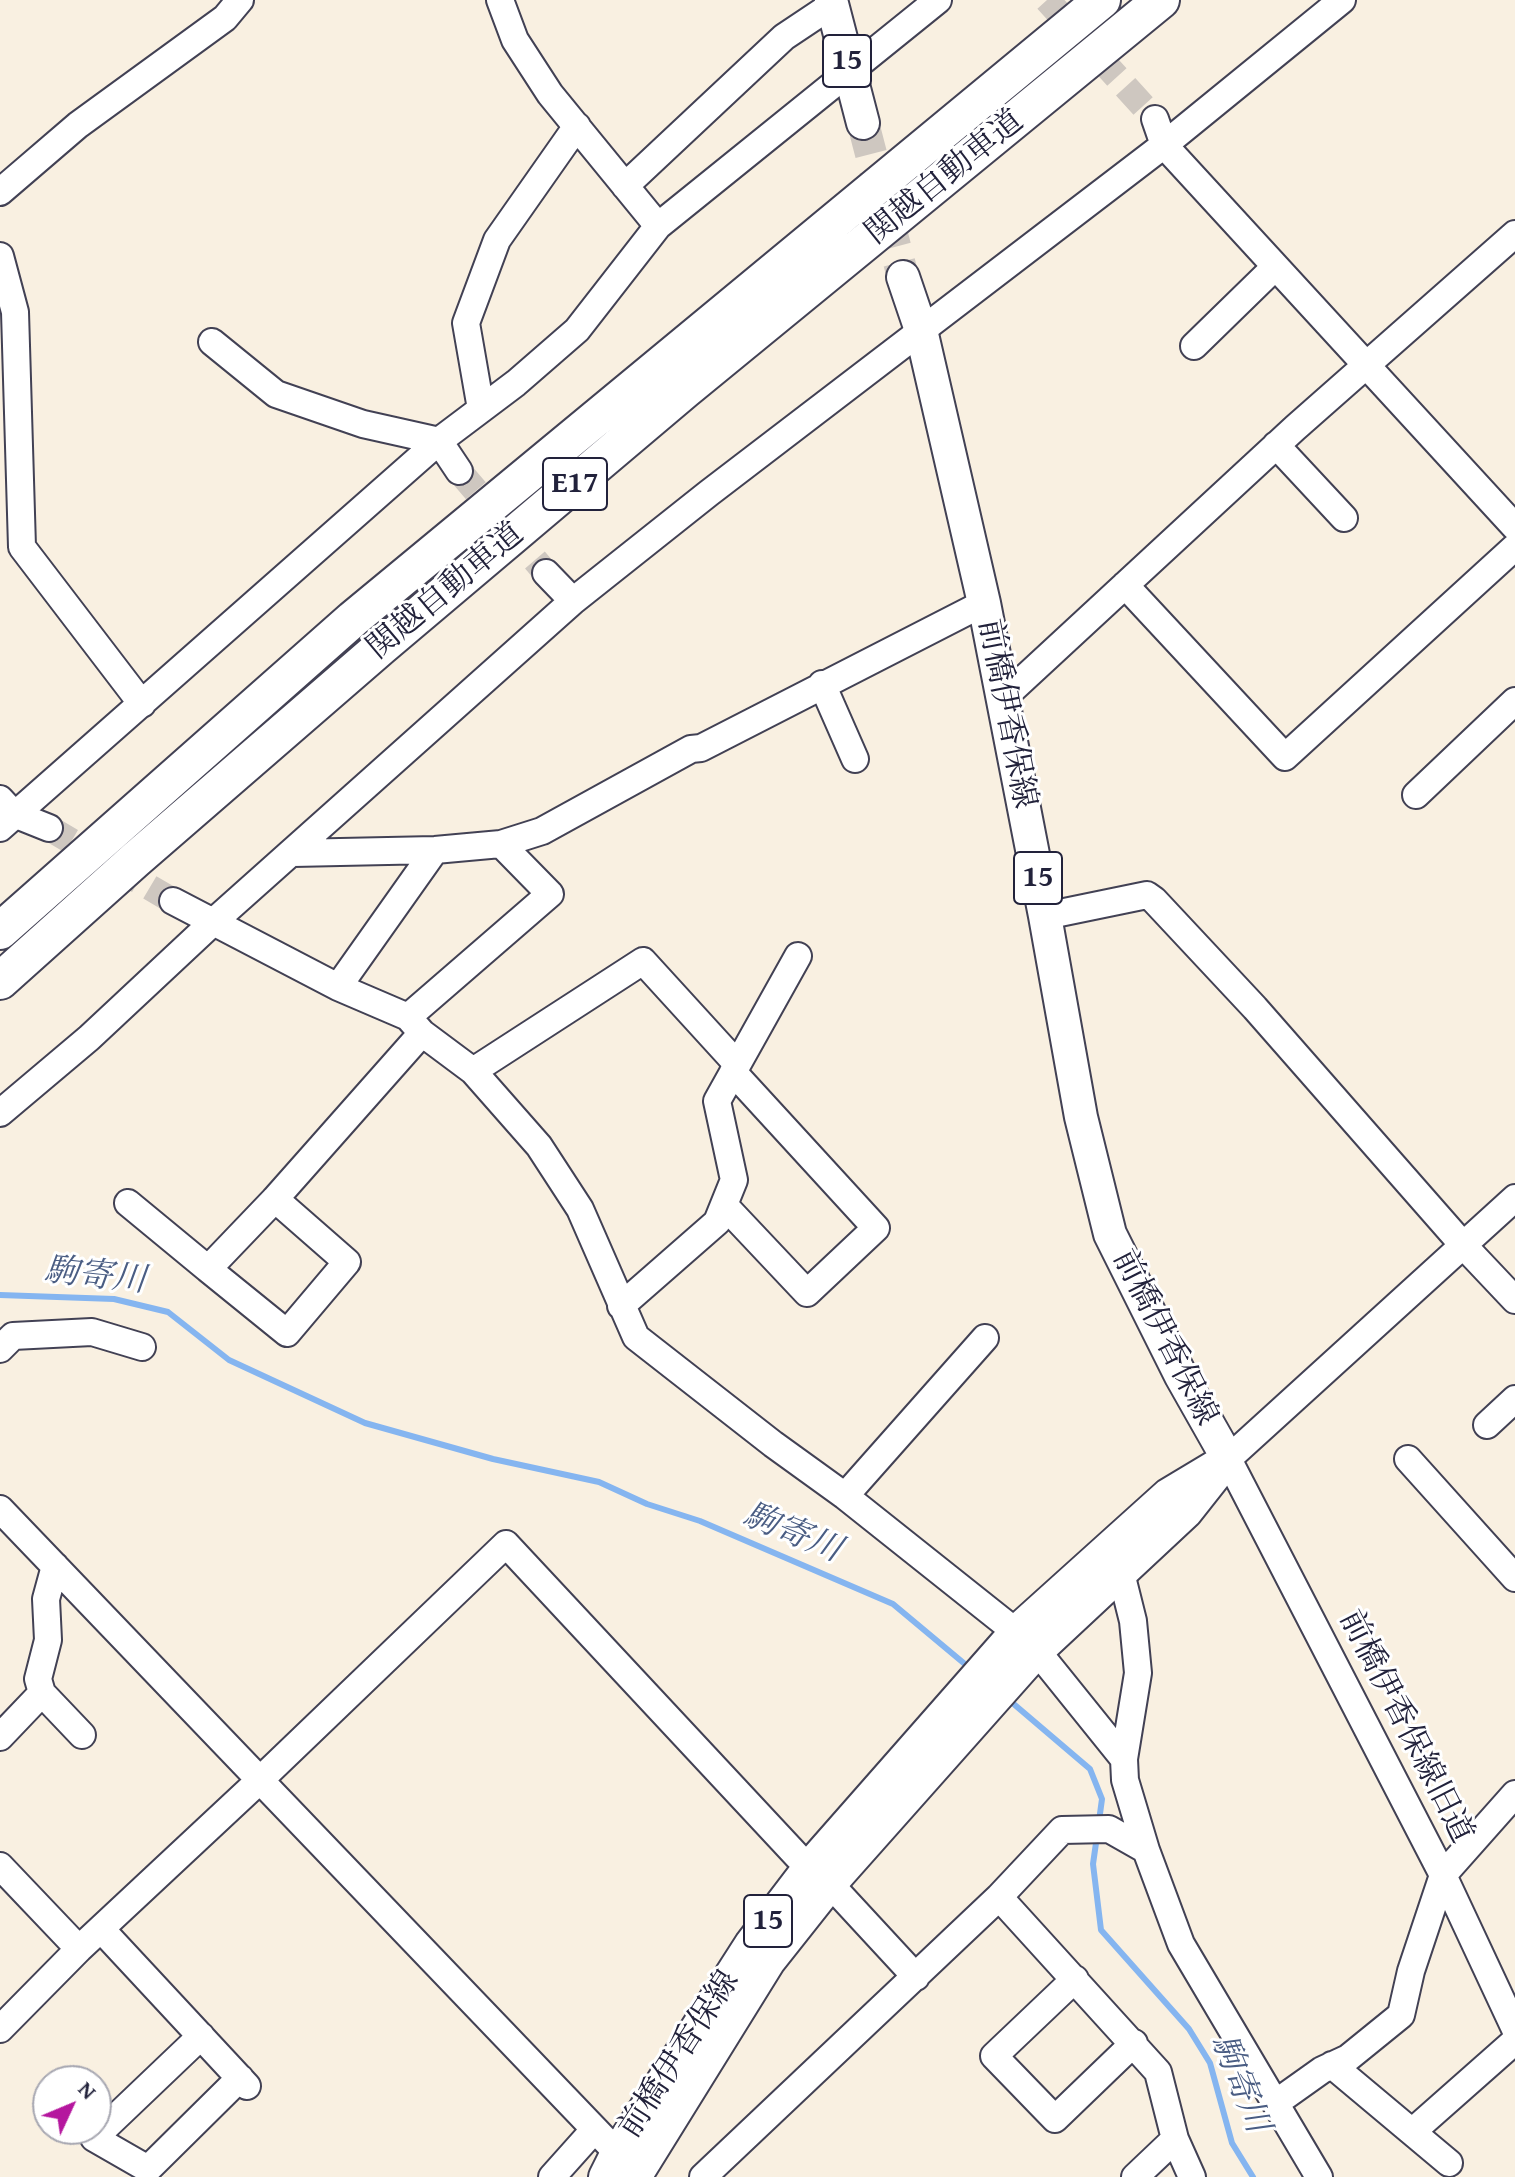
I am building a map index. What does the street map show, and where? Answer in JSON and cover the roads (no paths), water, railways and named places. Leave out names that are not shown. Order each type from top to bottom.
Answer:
[{"type":"highway","name":"関越自動車道","points":[[0,931],[353,619],[1102,0]]},
{"type":"highway","name":"関越自動車道","points":[[0,981],[135,860],[685,390],[1161,0]]},
{"type":"main road","name":"15","points":[[832,3],[863,123]]},
{"type":"main road","name":"前橋伊香保線","points":[[903,277],[921,330],[984,603],[1081,1117],[1110,1234],[1181,1376],[1228,1459]]},
{"type":"main road","name":"前橋伊香保線","points":[[1026,1642],[1121,1573],[1186,1512],[1228,1459]]},
{"type":"main road","name":"前橋伊香保線","points":[[627,2171],[751,1944],[812,1864],[975,1699],[1168,1495],[1228,1459]]},
{"type":"main road","name":"前橋伊香保線","points":[[627,2171],[769,1961],[975,1699]]},
{"type":"street","points":[[0,192],[78,125],[225,18],[240,0]]},
{"type":"street","points":[[500,0],[515,40],[550,94],[658,226]]},
{"type":"street","points":[[5,814],[142,704],[439,441],[577,330],[658,226],[938,0]]},
{"type":"street","points":[[0,1113],[89,1038],[211,924],[573,601],[1164,145],[1342,0]]},
{"type":"street","points":[[625,186],[784,37],[832,3]]},
{"type":"street","points":[[1155,119],[1164,145],[1515,527]]},
{"type":"street","points":[[481,409],[466,323],[497,240],[577,126]]},
{"type":"street","points":[[1003,698],[1276,445],[1515,234]]},
{"type":"street","points":[[0,256],[15,312],[22,547],[142,704]]},
{"type":"street","points":[[1194,346],[1275,267]]},
{"type":"street","points":[[212,342],[276,394],[363,424],[439,441],[459,471]]},
{"type":"street","points":[[1276,445],[1344,518]]},
{"type":"street","points":[[1125,585],[1285,757],[1515,547]]},
{"type":"street","points":[[546,573],[573,601]]},
{"type":"street","points":[[293,853],[435,850],[501,844],[542,831],[691,749],[701,748],[984,603]]},
{"type":"street","points":[[822,684],[855,759]]},
{"type":"street","points":[[1416,795],[1515,701]]},
{"type":"street","points":[[5,814],[49,828]]},
{"type":"street","points":[[208,1269],[275,1199],[415,1025],[550,894],[501,844]]},
{"type":"street","points":[[338,987],[435,850]]},
{"type":"street","points":[[1045,916],[1147,895],[1154,900],[1255,1008],[1515,1300]]},
{"type":"street","points":[[173,901],[211,924],[415,1025],[473,1071],[539,1146],[580,1209],[636,1337],[845,1496],[1026,1642],[1124,1759]]},
{"type":"street","points":[[621,1306],[717,1222],[734,1180],[717,1101],[798,956]]},
{"type":"street","points":[[473,1071],[643,961],[876,1228],[807,1293],[724,1205]]},
{"type":"street","points":[[1228,1459],[1515,1198]]},
{"type":"street","points":[[128,1203],[287,1333],[347,1262],[275,1199]]},
{"type":"street","points":[[0,1349],[13,1336],[92,1332],[142,1347]]},
{"type":"street","points":[[845,1496],[985,1338]]},
{"type":"street","points":[[1487,1425],[1515,1399]]},
{"type":"street","name":"前橋伊香保線旧道","points":[[1228,1459],[1443,1875],[1515,2029]]},
{"type":"street","points":[[1408,1459],[1515,1578]]},
{"type":"street","points":[[0,1509],[594,2130],[627,2171]]},
{"type":"street","points":[[0,2029],[79,1949],[506,1544],[798,1857]]},
{"type":"street","points":[[55,1566],[46,1599],[48,1640],[38,1679],[42,1693],[82,1735]]},
{"type":"street","points":[[1121,1573],[1133,1621],[1138,1673],[1124,1759],[1125,1780],[1146,1850],[1181,1944],[1319,2177]]},
{"type":"street","points":[[0,1737],[42,1693]]},
{"type":"street","points":[[1277,2102],[1332,2065],[1348,2058],[1401,2015],[1411,1971],[1443,1875],[1515,1794]]},
{"type":"street","points":[[703,2177],[999,1897],[1062,1830],[1109,1829],[1146,1850]]},
{"type":"street","points":[[1,1867],[79,1949]]},
{"type":"street","points":[[830,1884],[916,1977]]},
{"type":"street","points":[[999,1897],[1158,2072],[1175,2139],[1192,2177]]},
{"type":"street","points":[[101,1929],[201,2036],[243,2082],[148,2169],[94,2138],[201,2036]]},
{"type":"street","points":[[1075,1979],[994,2056],[1055,2119],[1134,2043]]},
{"type":"street","points":[[1412,2132],[1515,2041]]},
{"type":"street","points":[[1332,2065],[1449,2163]]},
{"type":"street","points":[[552,2177],[594,2130]]},
{"type":"street","points":[[1135,2177],[1175,2139]]},
{"type":"waterway","name":"駒寄川","points":[[0,1295],[114,1299],[168,1312],[229,1360],[365,1423],[493,1459],[599,1482],[647,1504],[700,1521],[893,1604],[972,1670]]},
{"type":"waterway","name":"駒寄川","points":[[1009,1700],[1090,1769],[1102,1799],[1099,1821]]},
{"type":"waterway","name":"駒寄川","points":[[1097,1836],[1093,1864],[1101,1930],[1189,2029],[1210,2063],[1232,2143],[1253,2177]]},
{"type":"tunnel","points":[[1047,0],[1155,119]]},
{"type":"tunnel","points":[[863,123],[903,277]]},
{"type":"tunnel","points":[[459,471],[546,573]]},
{"type":"tunnel","points":[[49,828],[173,901]]}]
